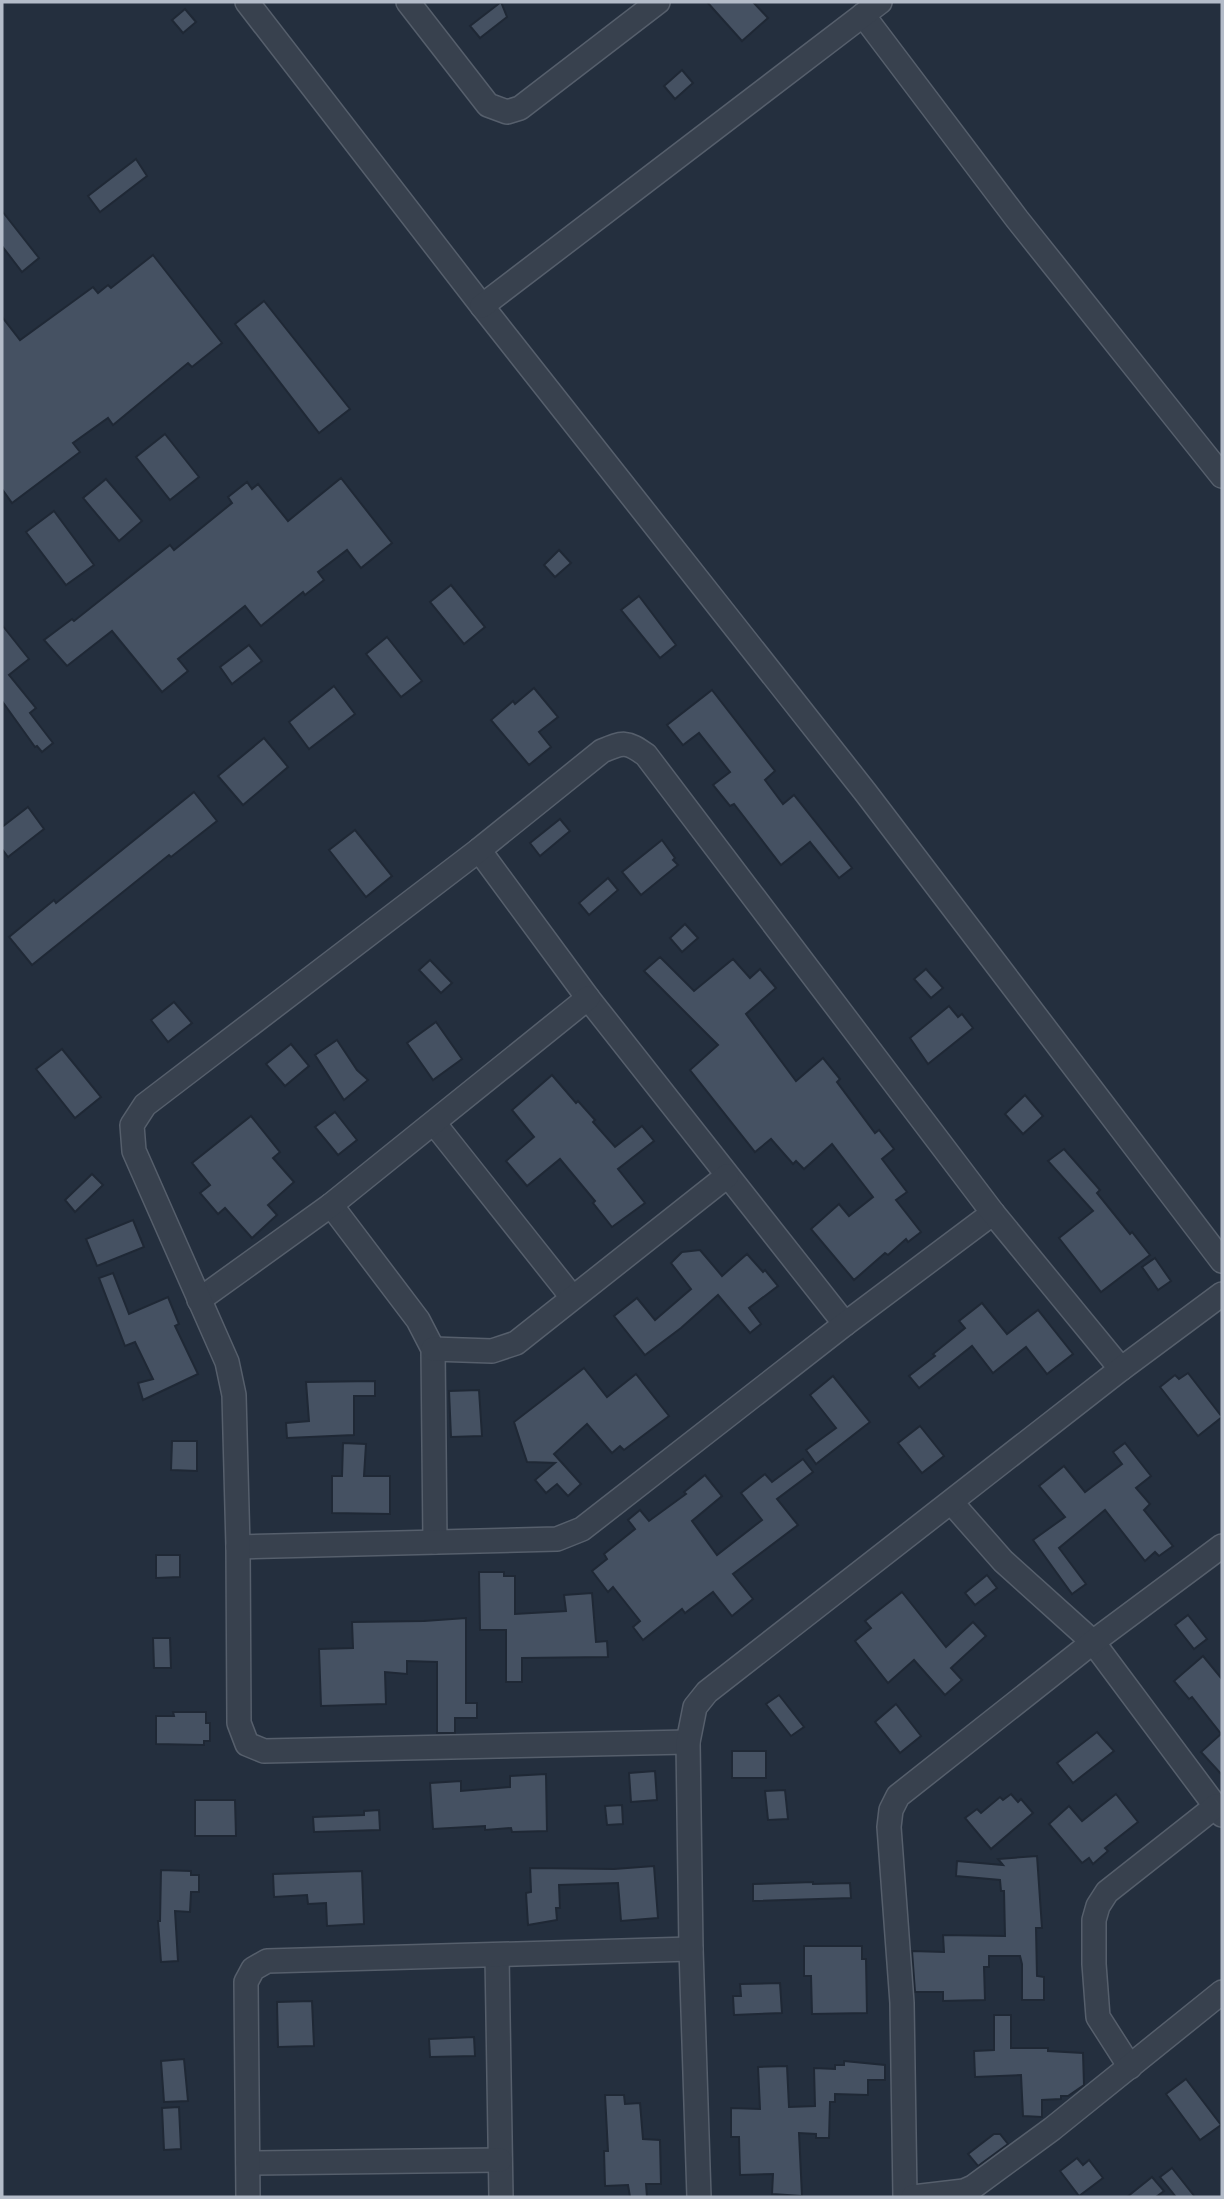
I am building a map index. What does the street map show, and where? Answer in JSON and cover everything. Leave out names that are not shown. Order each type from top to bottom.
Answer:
[{"type":"street","points":[[247,2],[482,306],[866,793],[1222,1261]]},
{"type":"street","points":[[408,2],[488,105],[507,112],[520,108],[658,2]]},
{"type":"street","points":[[482,306],[871,8],[1017,219],[1222,477]]},
{"type":"street","points":[[688,1742],[264,1751],[247,1744],[239,1723],[239,1547],[234,1395],[227,1362],[134,1151],[132,1125],[145,1105],[479,850],[602,751],[621,743],[632,745],[646,755],[993,1213],[1121,1369]]},
{"type":"street","points":[[479,850],[588,998],[845,1324]]},
{"type":"street","points":[[198,1300],[331,1205],[588,998]]},
{"type":"street","points":[[434,1123],[572,1297]]},
{"type":"street","points":[[433,1349],[492,1351],[516,1343],[727,1176]]},
{"type":"street","points":[[331,1205],[418,1320],[433,1349],[435,1542]]},
{"type":"street","points":[[239,1547],[557,1539],[582,1528],[993,1213]]},
{"type":"street","points":[[699,2197],[688,1742],[695,1707],[706,1692],[1121,1369],[1222,1294]]},
{"type":"street","points":[[951,1503],[1003,1561],[1093,1642],[1219,1810],[1107,1892],[1098,1906],[1094,1920],[1098,2017],[1130,2067]]},
{"type":"street","points":[[905,2197],[902,2003],[889,1827],[891,1810],[898,1796],[1093,1642],[1222,1546]]},
{"type":"street","points":[[248,2197],[246,1982],[253,1969],[267,1961],[691,1949]]},
{"type":"street","points":[[497,1955],[501,2197]]},
{"type":"street","points":[[913,2197],[964,2192],[973,2187],[1052,2129],[1222,1992]]},
{"type":"street","points":[[248,2163],[500,2160]]},
{"type":"building","points":[[501,2],[507,17],[480,38],[470,26]]},
{"type":"building","points":[[707,2],[753,2],[768,18],[742,41]]},
{"type":"building","points":[[185,9],[196,22],[183,33],[172,20]]},
{"type":"building","points":[[682,70],[693,83],[675,99],[664,86]]},
{"type":"building","points":[[136,159],[147,176],[100,212],[88,196]]},
{"type":"building","points":[[2,211],[39,258],[22,272],[2,246]]},
{"type":"building","points":[[153,255],[222,343],[192,367],[188,363],[113,425],[108,418],[73,443],[80,452],[12,503],[2,489],[2,317],[20,340],[93,287],[98,293],[108,285],[111,288]]},
{"type":"building","points":[[264,301],[350,409],[319,433],[235,324]]},
{"type":"building","points":[[165,434],[199,477],[170,500],[136,457]]},
{"type":"building","points":[[341,478],[392,543],[361,568],[347,550],[318,572],[324,580],[305,595],[303,592],[261,626],[245,606],[178,659],[188,671],[162,692],[112,631],[67,666],[44,640],[72,619],[74,621],[170,545],[174,550],[232,503],[228,497],[247,482],[252,489],[258,484],[288,521]]},
{"type":"building","points":[[106,479],[142,521],[119,541],[83,498]]},
{"type":"building","points":[[54,511],[94,565],[66,585],[26,532]]},
{"type":"building","points":[[559,550],[571,563],[555,577],[544,565]]},
{"type":"building","points":[[451,585],[485,627],[464,644],[430,602]]},
{"type":"building","points":[[639,596],[676,645],[660,658],[621,610]]},
{"type":"building","points":[[2,625],[29,659],[9,675],[36,708],[30,713],[53,743],[42,752],[35,747],[2,701]]},
{"type":"building","points":[[387,637],[422,681],[401,697],[366,654]]},
{"type":"building","points":[[249,645],[262,661],[232,684],[220,667]]},
{"type":"building","points":[[334,686],[355,714],[309,749],[289,722]]},
{"type":"building","points":[[534,688],[558,717],[539,732],[551,747],[529,765],[491,720],[513,701],[515,704]]},
{"type":"building","points":[[712,690],[775,771],[765,780],[783,804],[794,795],[852,868],[839,878],[810,842],[781,865],[734,804],[730,806],[713,785],[730,772],[699,733],[683,745],[667,725]]},
{"type":"building","points":[[264,738],[288,767],[243,805],[218,776]]},
{"type":"building","points":[[194,792],[217,821],[171,857],[169,855],[32,965],[9,937],[54,900],[56,903]]},
{"type":"building","points":[[28,807],[44,829],[8,857],[2,849],[2,827]]},
{"type":"building","points":[[560,819],[570,831],[540,856],[530,843]]},
{"type":"building","points":[[355,830],[392,876],[366,897],[329,850]]},
{"type":"building","points":[[662,840],[678,865],[641,895],[622,872]]},
{"type":"building","points":[[608,878],[618,890],[589,915],[579,903]]},
{"type":"building","points":[[685,924],[698,938],[682,952],[670,938]]},
{"type":"building","points":[[660,957],[694,991],[733,959],[750,978],[760,969],[776,988],[746,1014],[796,1081],[823,1058],[840,1079],[837,1082],[875,1133],[879,1130],[894,1149],[882,1159],[907,1192],[896,1200],[921,1232],[908,1242],[906,1239],[888,1255],[885,1253],[854,1280],[811,1229],[839,1204],[849,1216],[873,1197],[832,1144],[804,1169],[796,1161],[793,1164],[771,1139],[755,1152],[690,1070],[718,1045],[644,971]]},
{"type":"building","points":[[430,960],[452,983],[441,993],[419,970]]},
{"type":"building","points":[[926,969],[943,988],[931,998],[914,979]]},
{"type":"building","points":[[174,1002],[192,1023],[168,1042],[151,1020]]},
{"type":"building","points":[[949,1006],[958,1017],[962,1014],[973,1028],[928,1064],[910,1038]]},
{"type":"building","points":[[436,1022],[462,1059],[433,1080],[407,1043]]},
{"type":"building","points":[[337,1040],[357,1070],[368,1080],[344,1100],[315,1055]]},
{"type":"building","points":[[291,1044],[309,1066],[285,1086],[266,1064]]},
{"type":"building","points":[[62,1049],[101,1097],[75,1118],[36,1069]]},
{"type":"building","points":[[552,1075],[595,1120],[593,1122],[615,1147],[642,1126],[654,1141],[618,1169],[645,1203],[612,1227],[593,1203],[595,1201],[560,1159],[527,1186],[506,1161],[534,1137],[512,1110]]},
{"type":"building","points":[[1025,1095],[1043,1116],[1023,1134],[1005,1114]]},
{"type":"building","points":[[335,1112],[357,1140],[338,1155],[315,1127]]},
{"type":"building","points":[[251,1116],[280,1152],[273,1158],[294,1182],[268,1205],[277,1215],[252,1238],[225,1208],[218,1214],[200,1193],[210,1185],[192,1163]]},
{"type":"building","points":[[1064,1149],[1100,1190],[1097,1193],[1130,1234],[1132,1232],[1150,1255],[1101,1292],[1059,1238],[1093,1211],[1048,1161]]},
{"type":"building","points":[[92,1174],[103,1185],[75,1212],[65,1200]]},
{"type":"building","points":[[133,1220],[144,1247],[97,1266],[86,1239]]},
{"type":"building","points":[[700,1250],[722,1276],[747,1254],[763,1272],[765,1270],[778,1286],[749,1308],[761,1324],[750,1333],[718,1295],[645,1355],[614,1316],[637,1298],[655,1320],[691,1289],[671,1263],[682,1252]]},
{"type":"building","points":[[1155,1258],[1171,1281],[1158,1290],[1142,1267]]},
{"type":"building","points":[[113,1273],[129,1314],[168,1297],[179,1324],[175,1326],[198,1374],[143,1400],[138,1383],[153,1379],[135,1342],[125,1346],[99,1278]]},
{"type":"building","points":[[982,1303],[1007,1334],[1038,1310],[1073,1354],[1047,1374],[1026,1347],[993,1373],[972,1346],[919,1388],[909,1376],[965,1328],[959,1321]]},
{"type":"building","points":[[584,1368],[607,1397],[636,1374],[669,1416],[624,1450],[620,1446],[612,1453],[587,1424],[554,1454],[581,1484],[568,1496],[557,1484],[546,1493],[535,1480],[555,1463],[527,1462],[514,1422]]},
{"type":"building","points":[[1188,1373],[1222,1417],[1198,1436],[1160,1387],[1175,1375],[1179,1379]]},
{"type":"building","points":[[833,1376],[870,1422],[816,1464],[806,1450],[836,1428],[810,1395]]},
{"type":"building","points":[[375,1381],[375,1396],[354,1396],[354,1435],[287,1438],[286,1423],[309,1421],[306,1382]]},
{"type":"building","points":[[479,1390],[482,1436],[451,1437],[449,1391]]},
{"type":"building","points":[[920,1426],[944,1456],[922,1473],[898,1443]]},
{"type":"building","points":[[172,1441],[197,1441],[197,1471],[171,1470]]},
{"type":"building","points":[[343,1443],[366,1444],[364,1476],[390,1476],[390,1514],[332,1513],[332,1476],[342,1476]]},
{"type":"building","points":[[1125,1443],[1151,1476],[1136,1488],[1150,1504],[1144,1510],[1173,1546],[1159,1556],[1155,1552],[1145,1561],[1105,1510],[1059,1548],[1086,1584],[1072,1594],[1033,1540],[1065,1517],[1039,1486],[1064,1466],[1085,1492],[1122,1464],[1113,1452]]},
{"type":"building","points":[[803,1459],[813,1472],[777,1499],[798,1525],[733,1574],[753,1599],[732,1616],[713,1592],[685,1613],[682,1609],[643,1640],[633,1627],[640,1621],[613,1587],[608,1592],[592,1571],[607,1559],[604,1554],[635,1529],[628,1520],[640,1510],[649,1521],[686,1494],[684,1492],[705,1475],[722,1496],[692,1521],[717,1555],[762,1520],[741,1493],[765,1474],[772,1482]]},
{"type":"building","points":[[156,1555],[180,1555],[180,1577],[156,1578]]},
{"type":"building","points":[[479,1572],[504,1572],[504,1576],[515,1576],[515,1614],[566,1611],[564,1595],[592,1593],[596,1642],[607,1641],[608,1657],[522,1658],[522,1682],[506,1682],[506,1630],[480,1630]]},
{"type":"building","points":[[987,1575],[997,1588],[975,1605],[965,1593]]},
{"type":"building","points":[[902,1592],[946,1647],[973,1622],[986,1636],[951,1668],[962,1680],[945,1695],[914,1660],[888,1683],[855,1641],[871,1628],[865,1621]]},
{"type":"building","points":[[1188,1615],[1207,1639],[1194,1649],[1175,1625]]},
{"type":"building","points":[[466,1618],[466,1703],[477,1703],[477,1718],[455,1718],[455,1733],[437,1733],[437,1662],[407,1661],[407,1674],[385,1672],[386,1704],[321,1706],[319,1649],[353,1648],[352,1622]]},
{"type":"building","points":[[153,1638],[170,1638],[171,1668],[154,1668]]},
{"type":"building","points":[[1203,1656],[1222,1679],[1222,1775],[1201,1752],[1221,1734],[1192,1697],[1189,1699],[1174,1681]]},
{"type":"building","points":[[779,1695],[804,1727],[791,1736],[766,1704]]},
{"type":"building","points":[[896,1704],[921,1736],[900,1753],[875,1722]]},
{"type":"building","points":[[173,1712],[206,1712],[206,1723],[210,1723],[210,1741],[204,1741],[204,1745],[156,1744],[156,1716],[174,1716]]},
{"type":"building","points":[[1097,1732],[1114,1751],[1073,1783],[1057,1763]]},
{"type":"building","points":[[732,1751],[766,1751],[766,1778],[732,1778]]},
{"type":"building","points":[[655,1771],[657,1800],[631,1802],[629,1773]]},
{"type":"building","points":[[546,1774],[547,1831],[512,1832],[511,1828],[485,1830],[485,1826],[433,1829],[430,1783],[461,1781],[461,1791],[510,1787],[510,1776]]},
{"type":"building","points":[[785,1790],[788,1819],[768,1820],[765,1791]]},
{"type":"building","points":[[1011,1794],[1018,1802],[1021,1799],[1033,1813],[991,1849],[965,1818],[977,1809],[981,1813],[1000,1797],[1003,1800]]},
{"type":"building","points":[[1116,1794],[1138,1822],[1105,1848],[1108,1851],[1093,1864],[1089,1858],[1082,1863],[1049,1824],[1069,1806],[1082,1821]]},
{"type":"building","points":[[195,1800],[235,1800],[236,1836],[195,1836]]},
{"type":"building","points":[[622,1805],[623,1824],[607,1825],[605,1806]]},
{"type":"building","points":[[379,1810],[380,1830],[314,1832],[313,1817],[364,1815],[364,1811]]},
{"type":"building","points":[[1037,1856],[1042,1928],[1036,1928],[1037,1976],[1044,1977],[1044,2000],[1022,2000],[1020,1956],[989,1956],[989,1967],[984,1967],[985,2000],[943,2001],[943,1992],[915,1992],[912,1951],[944,1952],[943,1935],[1005,1936],[1004,1891],[1001,1891],[1000,1880],[956,1876],[957,1861],[1003,1865],[998,1859]]},
{"type":"building","points":[[654,1866],[658,1918],[621,1921],[618,1883],[559,1885],[560,1908],[556,1908],[557,1920],[528,1925],[526,1893],[531,1892],[530,1868],[614,1869]]},
{"type":"building","points":[[161,1870],[191,1871],[191,1875],[199,1875],[199,1892],[191,1892],[190,1912],[175,1911],[178,1961],[161,1962],[158,1921]]},
{"type":"building","points":[[362,1871],[364,1924],[327,1926],[326,1903],[308,1904],[307,1895],[274,1897],[273,1874]]},
{"type":"building","points":[[850,1883],[851,1898],[753,1901],[753,1884]]},
{"type":"building","points":[[804,1946],[862,1946],[862,1959],[866,1959],[867,2013],[812,2014],[811,1976],[804,1976]]},
{"type":"building","points":[[780,1983],[782,2013],[734,2015],[733,1996],[741,1996],[740,1984]]},
{"type":"building","points":[[312,2001],[314,2046],[278,2047],[277,2002]]},
{"type":"building","points":[[994,2015],[1011,2015],[1011,2048],[1048,2048],[1048,2051],[1083,2053],[1084,2085],[1068,2096],[1061,2096],[1061,2099],[1042,2100],[1042,2117],[1023,2116],[1021,2075],[975,2077],[974,2051],[994,2050]]},
{"type":"building","points":[[474,2037],[475,2056],[430,2057],[429,2039]]},
{"type":"building","points":[[184,2059],[188,2101],[164,2102],[161,2061]]},
{"type":"building","points":[[844,2061],[885,2065],[885,2080],[868,2080],[868,2095],[835,2094],[835,2102],[830,2102],[829,2138],[816,2138],[816,2134],[799,2133],[802,2196],[772,2194],[773,2174],[740,2175],[739,2137],[731,2137],[731,2108],[760,2109],[758,2067],[787,2066],[789,2107],[815,2106],[814,2068],[835,2069],[835,2065],[844,2065]]},
{"type":"building","points":[[1186,2079],[1221,2125],[1200,2140],[1166,2094]]},
{"type":"building","points":[[605,2095],[624,2095],[625,2104],[640,2103],[643,2139],[660,2140],[661,2184],[646,2184],[647,2197],[630,2197],[628,2185],[605,2186],[604,2151],[608,2151]]},
{"type":"building","points":[[179,2107],[181,2149],[164,2150],[162,2108]]},
{"type":"building","points":[[994,2134],[1000,2134],[1008,2144],[978,2166],[968,2154]]},
{"type":"building","points":[[1077,2158],[1083,2165],[1089,2160],[1103,2178],[1079,2196],[1060,2171]]},
{"type":"building","points":[[1172,2168],[1195,2197],[1176,2197],[1160,2177]]},
{"type":"building","points":[[1152,2177],[1164,2191],[1156,2197],[1127,2197]]}]
